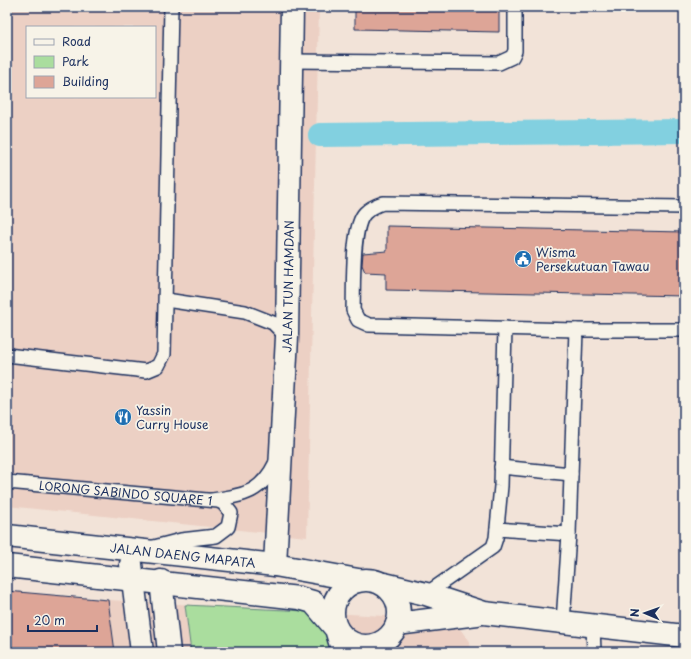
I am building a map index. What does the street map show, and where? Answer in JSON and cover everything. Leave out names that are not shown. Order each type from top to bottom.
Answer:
[{"type":"street","name":"JALAN TUN HAMDAN","points":[[275,564],[287,337],[292,7]]},
{"type":"street","name":"JALAN DAENG MAPATA","points":[[7,536],[275,564],[358,580]]},
{"type":"street","points":[[136,549],[133,578],[142,652]]},
{"type":"street","points":[[7,566],[161,581],[299,598],[313,602],[342,637],[350,643],[369,649],[386,640],[397,624],[399,614],[398,605],[395,597],[384,584]]},
{"type":"street","points":[[343,652],[333,620],[332,609],[335,599],[349,584],[358,580],[368,579],[426,594],[484,613],[684,636]]},
{"type":"street","points":[[161,581],[169,652]]},
{"type":"street","points":[[397,624],[484,613]]},
{"type":"lane","points":[[7,356],[146,371],[158,366],[164,354],[171,7]]},
{"type":"lane","points":[[291,61],[499,63],[512,57],[515,51],[515,7]]},
{"type":"lane","points":[[684,207],[383,203],[373,207],[364,214],[356,236],[353,310],[358,320],[369,325],[576,330],[684,330]]},
{"type":"lane","points":[[166,300],[245,312],[273,324],[287,337]]},
{"type":"lane","points":[[426,594],[492,547],[497,529],[502,467],[505,328]]},
{"type":"lane","points":[[563,622],[571,474],[576,330]]},
{"type":"lane","points":[[211,500],[239,496],[262,485],[270,475],[281,453]]},
{"type":"lane","points":[[502,467],[571,474]]},
{"type":"lane","name":"LORONG SABINDO SQUARE 1","points":[[7,482],[211,500],[223,503],[231,513],[228,528],[216,536],[181,540],[136,549]]},
{"type":"lane","points":[[497,529],[568,534]]},
{"type":"lane","points":[[593,626],[594,652]]},
{"type":"shaded area","points":[[7,7],[319,7],[307,537],[7,506]]},
{"type":"shaded area","points":[[7,591],[108,600],[454,620],[470,643],[471,652],[7,652]]},
{"type":"green space","points":[[185,605],[325,612],[330,652],[191,652]]},
{"type":"building","points":[[355,7],[499,7],[499,32],[355,29]]},
{"type":"building","name":"Wisma Persekutuan Tawau","points":[[387,226],[684,232],[684,296],[386,290],[386,273],[365,272],[362,265],[363,253],[387,251]]},
{"type":"building","points":[[7,591],[108,600],[115,652],[7,652]]},
{"type":"waterway","points":[[320,135],[684,131]]},
{"type":"place","name":"Wisma Persekutuan Tawau","points":[[523,259]]},
{"type":"place","name":"Yassin Curry House","points":[[123,417]]}]
